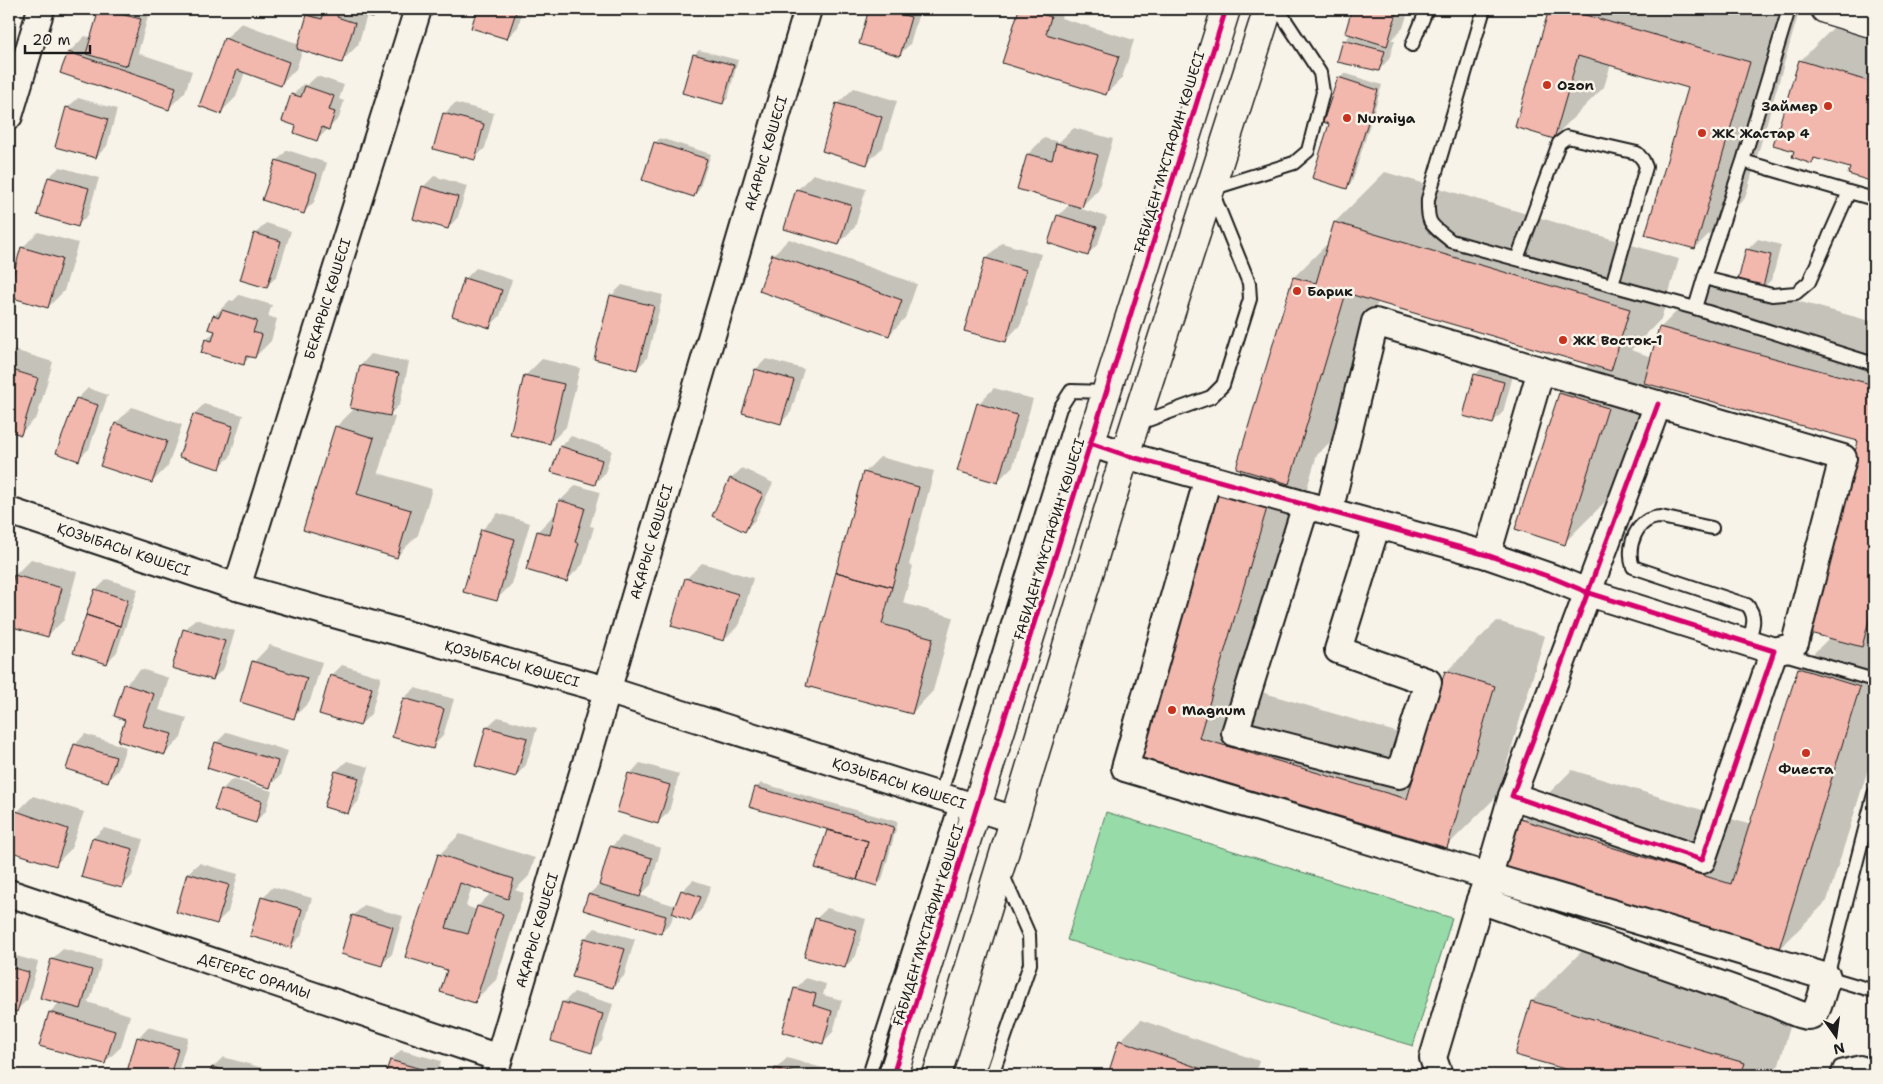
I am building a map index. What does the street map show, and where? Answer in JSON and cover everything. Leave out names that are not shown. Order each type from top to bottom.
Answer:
[{"type":"street","points":[[9,116],[41,9]]},
{"type":"street","name":"БЕКАРЫС КӨШЕСІ","points":[[237,587],[418,9]]},
{"type":"street","name":"АҚАРЫС КӨШЕСІ","points":[[497,1066],[808,9]]},
{"type":"street","name":"ҒАБИДЕН МҰСТАФИН КӨШЕСІ","points":[[882,1072],[958,801],[1090,443],[1226,9]]},
{"type":"street","points":[[937,1075],[1134,424],[1268,9]]},
{"type":"street","points":[[1825,9],[1874,24]]},
{"type":"street","points":[[1090,443],[1125,455],[1208,478],[1318,508],[1376,524],[1487,555],[1589,593],[1774,651],[1788,648],[1795,643],[1843,458],[1375,322],[1318,508],[1235,733],[1398,775],[1428,682],[1338,650],[1376,524]]},
{"type":"street","points":[[1487,555],[1541,370]]},
{"type":"street","points":[[1439,1075],[1434,1058],[1512,796],[1658,404]]},
{"type":"street","points":[[1208,478],[1124,768],[1827,977],[1817,1011],[1810,1017],[1804,1017],[1773,1003],[1480,900]]},
{"type":"street","name":"ҚОЗЫБАСЫ КӨШЕСІ","points":[[9,511],[237,587],[607,690],[1015,820]]},
{"type":"street","points":[[1512,796],[1702,860],[1774,651]]},
{"type":"street","name":"ДЕГЕРЕС ОРАМЫ","points":[[9,893],[497,1066]]},
{"type":"lane","points":[[1134,424],[1211,397],[1223,385],[1250,299],[1249,283],[1211,189],[1294,163],[1308,151],[1323,92],[1320,73],[1278,9]]},
{"type":"lane","points":[[1412,45],[1427,9]]},
{"type":"lane","points":[[1484,9],[1428,199],[1428,212],[1431,224],[1451,241],[1695,308],[1874,364]]},
{"type":"lane","points":[[1695,308],[1743,161],[1789,9]]},
{"type":"lane","points":[[1517,259],[1559,143],[1567,137],[1637,153],[1643,160],[1646,168],[1612,285]]},
{"type":"lane","points":[[1743,161],[1874,199]]},
{"type":"lane","points":[[1704,278],[1772,295],[1796,293],[1809,282],[1849,192]]},
{"type":"lane","points":[[958,801],[1060,408],[1071,391],[1106,392]]},
{"type":"lane","points":[[1712,528],[1661,517],[1646,520],[1631,542],[1631,561],[1633,567],[1747,605],[1752,610],[1754,618],[1748,643]]},
{"type":"lane","points":[[1774,651],[1874,680]]},
{"type":"lane","points":[[1874,794],[1827,977],[1874,991]]},
{"type":"lane","points":[[992,1075],[1030,964],[1030,936],[1000,868]]},
{"type":"lane","points":[[1837,1075],[1840,1067],[1860,1062],[1874,1066]]},
{"type":"green space","points":[[1106,812],[1452,918],[1413,1046],[1067,940]]},
{"type":"building","points":[[99,9],[141,19],[127,66],[86,54]]},
{"type":"building","points":[[325,9],[340,9],[337,17],[355,23],[342,63],[297,49],[307,15],[322,19]]},
{"type":"building","points":[[342,9],[376,9],[373,18]]},
{"type":"building","points":[[477,9],[517,9],[507,39],[471,28]]},
{"type":"building","points":[[869,9],[881,9],[911,17],[900,56],[859,44]]},
{"type":"building","points":[[1019,9],[1026,9],[1051,17],[1046,34],[1119,56],[1106,95],[1002,63]]},
{"type":"building","points":[[1352,9],[1398,9],[1387,46],[1345,33]]},
{"type":"building","name":"ЖК Жастар 4","points":[[1549,9],[1564,9],[1750,62],[1695,249],[1645,235],[1688,88],[1578,56],[1554,139],[1515,127]]},
{"type":"building","points":[[224,38],[289,62],[281,86],[237,70],[221,114],[199,106]]},
{"type":"building","points":[[1343,40],[1385,51],[1379,71],[1337,62]]},
{"type":"building","points":[[68,52],[176,87],[169,110],[60,73]]},
{"type":"building","points":[[693,54],[734,65],[723,104],[682,93]]},
{"type":"building","points":[[1799,60],[1874,83],[1874,175],[1872,175],[1870,181],[1848,174],[1850,168],[1814,158],[1812,164],[1792,157],[1794,151],[1773,145]]},
{"type":"building","points":[[1338,77],[1378,90],[1347,189],[1312,178],[1329,124],[1323,122]]},
{"type":"building","points":[[305,86],[334,96],[329,110],[335,112],[329,130],[322,127],[317,141],[294,133],[296,126],[282,121],[291,94],[301,97]]},
{"type":"building","points":[[836,103],[882,117],[867,165],[822,151]]},
{"type":"building","points":[[66,107],[108,119],[96,158],[55,147]]},
{"type":"building","points":[[443,113],[484,124],[475,160],[433,149]]},
{"type":"building","points":[[654,142],[707,159],[694,197],[642,180]]},
{"type":"building","points":[[1056,143],[1098,155],[1082,208],[1017,189],[1027,154],[1052,160]]},
{"type":"building","points":[[276,160],[317,174],[304,214],[262,200]]},
{"type":"building","points":[[48,177],[89,188],[78,227],[37,215]]},
{"type":"building","points":[[422,186],[458,197],[448,229],[413,219]]},
{"type":"building","points":[[796,189],[851,205],[839,245],[784,229]]},
{"type":"building","points":[[1057,215],[1097,227],[1088,256],[1048,243]]},
{"type":"building","name":"ЖК Восток-1","points":[[1334,222],[1630,309],[1611,371],[1346,293],[1289,484],[1236,468],[1293,277],[1316,283]]},
{"type":"building","points":[[254,233],[281,241],[267,288],[240,280]]},
{"type":"building","points":[[21,247],[62,259],[48,308],[9,297],[9,290]]},
{"type":"building","points":[[1746,249],[1771,255],[1762,291],[1737,285]]},
{"type":"building","points":[[772,254],[902,300],[889,336],[759,291]]},
{"type":"building","points":[[985,258],[1026,270],[1006,342],[964,331]]},
{"type":"building","points":[[464,278],[502,290],[490,328],[452,316]]},
{"type":"building","points":[[610,295],[654,306],[637,370],[594,359]]},
{"type":"building","points":[[222,310],[257,321],[253,332],[262,335],[255,358],[246,356],[244,365],[201,353],[205,339],[212,341],[215,331],[208,329],[213,315],[219,317]]},
{"type":"building","points":[[1659,327],[1874,385],[1874,601],[1862,647],[1806,632],[1858,441],[1644,383]]},
{"type":"building","points":[[360,365],[399,373],[390,416],[350,408]]},
{"type":"building","points":[[9,369],[38,378],[21,435],[9,431]]},
{"type":"building","points":[[755,369],[794,380],[781,424],[742,413]]},
{"type":"building","points":[[1474,374],[1504,382],[1493,424],[1463,416]]},
{"type":"building","points":[[524,375],[564,384],[550,444],[510,435]]},
{"type":"building","points":[[1559,393],[1608,408],[1565,545],[1515,529]]},
{"type":"building","points":[[76,398],[98,405],[79,461],[56,453]]},
{"type":"building","points":[[977,403],[1017,415],[998,483],[957,471]]},
{"type":"building","points":[[193,414],[233,426],[220,469],[179,457]]},
{"type":"building","points":[[115,423],[167,441],[152,483],[100,466]]},
{"type":"building","points":[[335,426],[374,438],[357,494],[411,510],[397,558],[303,530]]},
{"type":"building","points":[[560,446],[602,460],[595,485],[551,472]]},
{"type":"building","points":[[863,472],[919,487],[892,587],[836,572]]},
{"type":"building","points":[[730,478],[763,494],[745,532],[712,516]]},
{"type":"building","points":[[1217,493],[1267,508],[1199,738],[1407,799],[1445,671],[1495,686],[1447,848],[1139,757]]},
{"type":"building","points":[[559,500],[585,508],[575,542],[579,543],[567,582],[526,570],[537,531],[550,535]]},
{"type":"building","points":[[481,529],[515,539],[497,601],[463,592]]},
{"type":"building","points":[[836,572],[892,587],[882,624],[933,638],[912,714],[806,686]]},
{"type":"building","points":[[14,575],[62,588],[48,637],[9,626],[9,593]]},
{"type":"building","points":[[685,578],[738,594],[724,641],[671,626]]},
{"type":"building","points":[[95,589],[128,600],[120,626],[86,615]]},
{"type":"building","points":[[86,615],[120,626],[107,664],[73,653]]},
{"type":"building","points":[[183,629],[225,641],[213,680],[172,668]]},
{"type":"building","points":[[252,661],[307,678],[294,719],[240,702]]},
{"type":"building","name":"Фиеста","points":[[1798,668],[1860,687],[1778,952],[1505,868],[1520,819],[1731,884]]},
{"type":"building","points":[[330,675],[372,688],[360,726],[319,714]]},
{"type":"building","points":[[124,684],[154,694],[143,726],[172,734],[165,755],[118,741],[125,720],[114,716]]},
{"type":"building","points":[[403,698],[444,709],[433,749],[392,737]]},
{"type":"building","points":[[486,727],[527,738],[516,777],[475,766]]},
{"type":"building","points":[[215,742],[278,761],[270,788],[207,768]]},
{"type":"building","points":[[74,744],[116,757],[108,782],[66,769]]},
{"type":"building","points":[[335,771],[359,778],[348,814],[324,807]]},
{"type":"building","points":[[628,773],[670,785],[658,824],[617,812]]},
{"type":"building","points":[[755,787],[894,827],[877,886],[857,880],[868,841],[749,807]]},
{"type":"building","points":[[221,789],[262,801],[256,823],[214,810]]},
{"type":"building","points":[[16,811],[68,829],[56,866],[9,851],[9,833]]},
{"type":"building","points":[[827,830],[868,841],[857,880],[815,868]]},
{"type":"building","points":[[92,838],[133,849],[122,888],[81,877]]},
{"type":"building","points":[[610,846],[652,858],[640,897],[599,885]]},
{"type":"building","points":[[438,854],[514,879],[508,899],[460,883],[446,928],[468,934],[477,906],[503,914],[475,1003],[440,992],[447,970],[405,957]]},
{"type":"building","points":[[187,873],[229,885],[217,924],[176,912]]},
{"type":"building","points":[[681,890],[701,897],[691,921],[672,913]]},
{"type":"building","points":[[588,894],[666,916],[661,934],[583,910]]},
{"type":"building","points":[[261,897],[302,909],[291,948],[250,936]]},
{"type":"building","points":[[352,915],[393,927],[382,966],[341,954]]},
{"type":"building","points":[[815,918],[857,930],[845,968],[804,957]]},
{"type":"building","points":[[584,938],[625,949],[613,988],[572,977]]},
{"type":"building","points":[[51,959],[92,970],[81,1009],[40,998]]},
{"type":"building","points":[[9,967],[29,972],[17,1012],[9,1009]]},
{"type":"building","points":[[794,988],[816,994],[813,1005],[832,1011],[823,1044],[782,1032]]},
{"type":"building","points":[[1531,1001],[1745,1063],[1741,1075],[1586,1075],[1515,1055]]},
{"type":"building","points":[[562,1002],[603,1014],[592,1053],[551,1041]]},
{"type":"building","points":[[49,1012],[115,1031],[105,1064],[39,1046]]},
{"type":"building","points":[[137,1037],[178,1049],[170,1075],[126,1075]]},
{"type":"building","points":[[1119,1040],[1219,1075],[1120,1075],[1109,1071]]},
{"type":"building","points":[[390,1060],[431,1072],[430,1075],[385,1075]]},
{"type":"building","points":[[212,1067],[242,1075],[209,1075]]},
{"type":"building","points":[[775,1068],[800,1075],[773,1075]]},
{"type":"cycle path","points":[[893,1075],[1226,9]]},
{"type":"cycle path","points":[[1090,443],[1125,455],[1487,555],[1553,578],[1589,593],[1774,651],[1702,860],[1512,796],[1658,404]]},
{"type":"place","name":"Ozon","points":[[1547,85]]},
{"type":"place","name":"Займер","points":[[1828,106]]},
{"type":"place","name":"Nuraiya","points":[[1347,118]]},
{"type":"place","name":"ЖК Жастар 4","points":[[1702,133]]},
{"type":"place","name":"Барик","points":[[1297,291]]},
{"type":"place","name":"ЖК Восток-1","points":[[1563,340]]},
{"type":"place","name":"Magnum","points":[[1172,710]]},
{"type":"place","name":"Фиеста","points":[[1806,753]]}]
